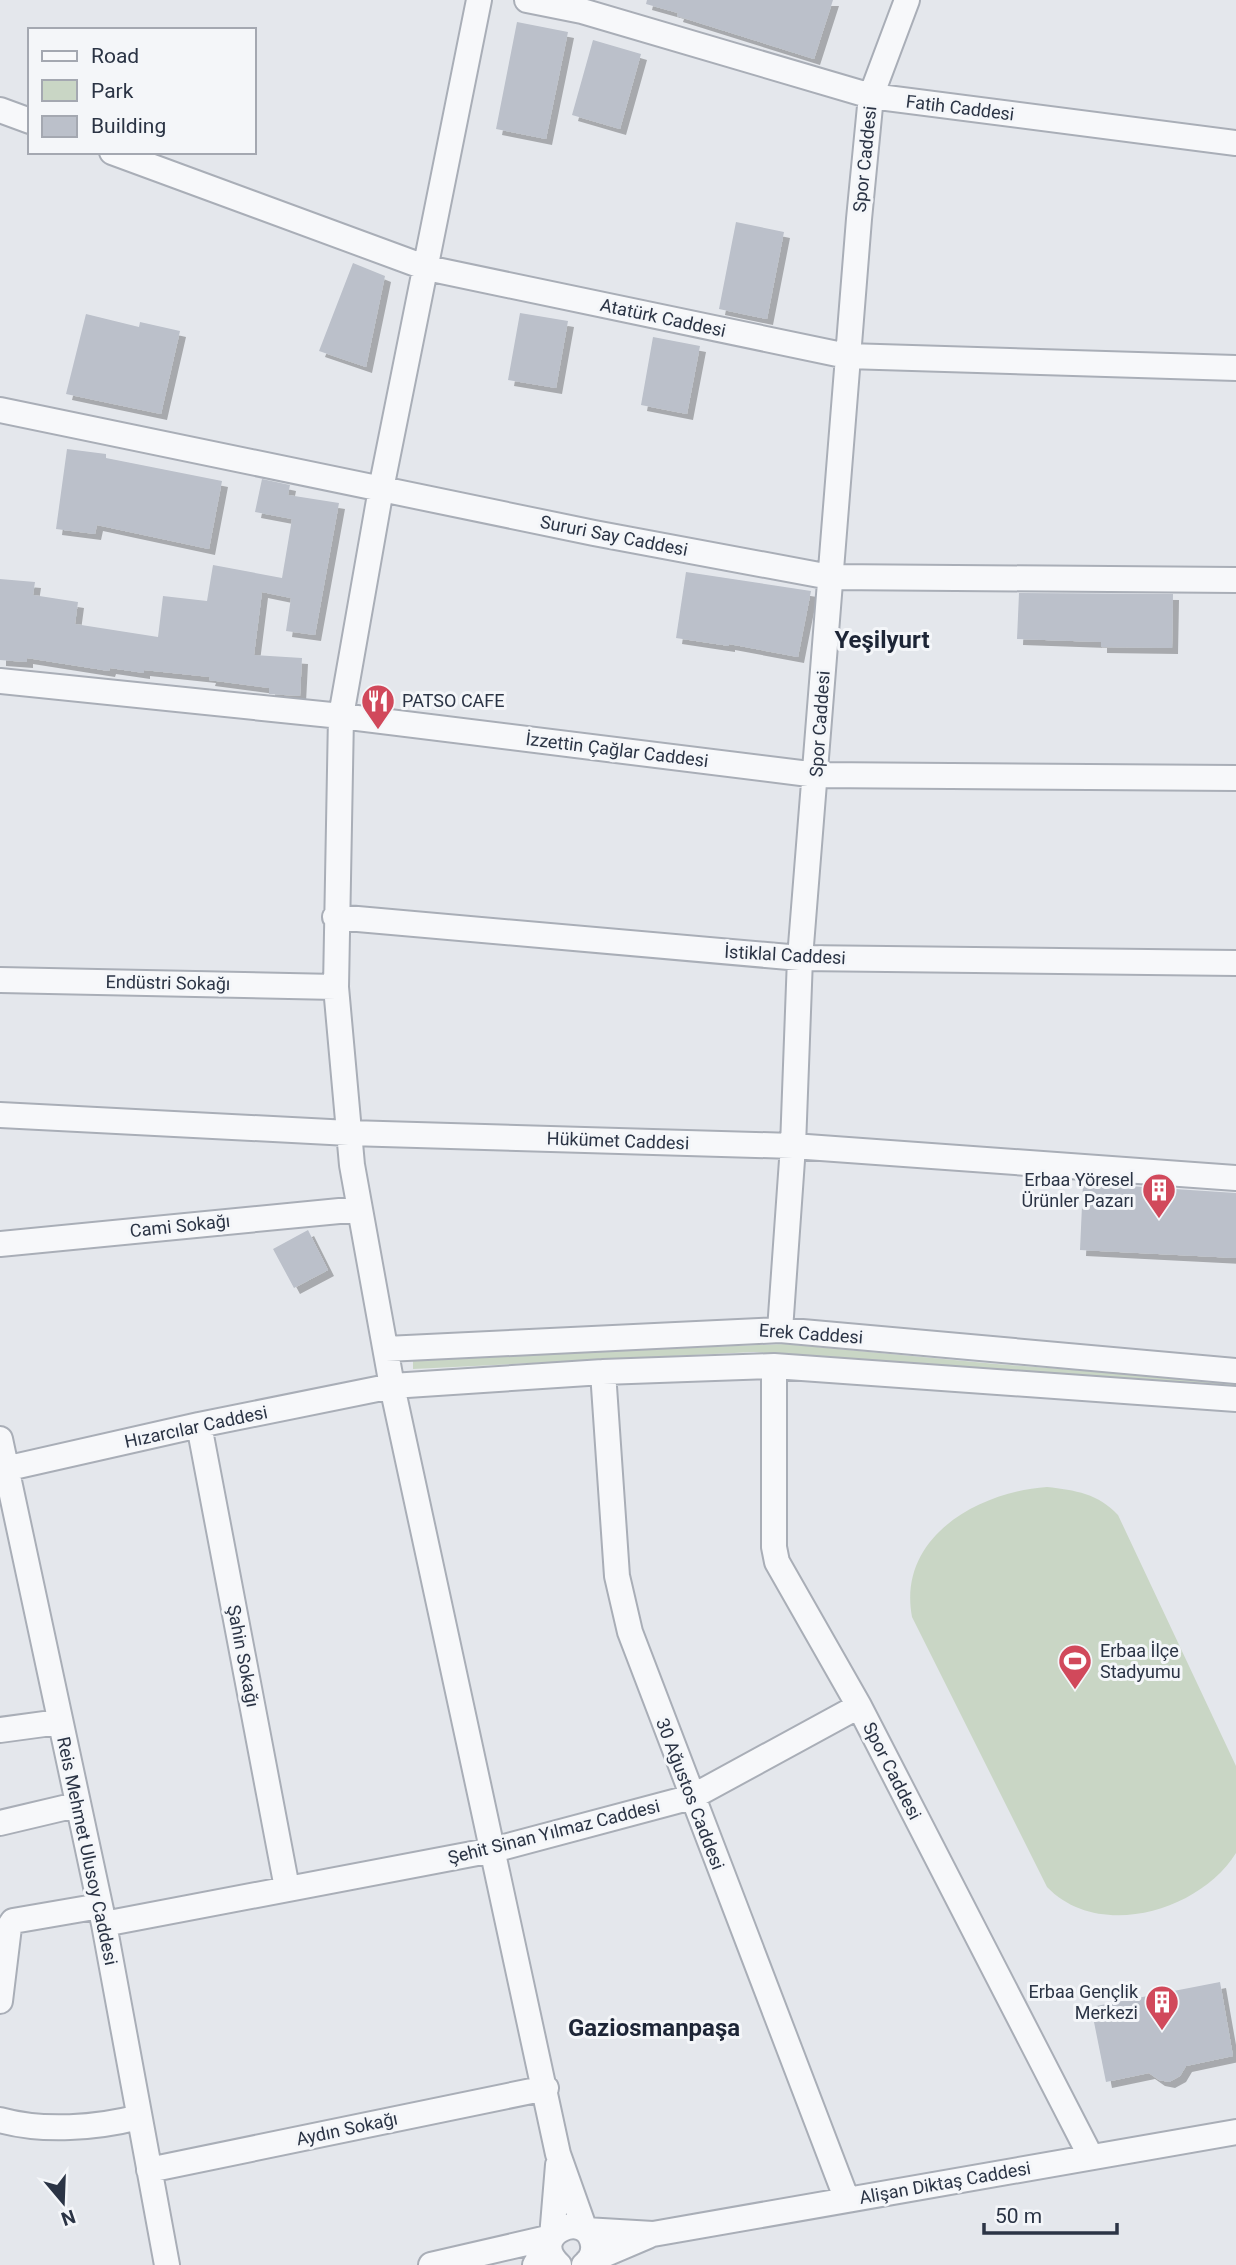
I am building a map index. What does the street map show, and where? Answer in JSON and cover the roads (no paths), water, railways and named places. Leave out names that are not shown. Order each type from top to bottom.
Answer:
[{"type":"street","points":[[480,0],[382,489],[341,716],[335,917],[336,986],[349,1133],[392,1386],[546,2088],[558,2154],[593,2249],[587,2264]]},
{"type":"street","name":"Fatih Caddesi","points":[[527,0],[582,11],[871,96],[1236,143]]},
{"type":"street","name":"Spor Caddesi","points":[[780,1330],[793,1146],[800,958],[817,775],[847,356],[871,96],[907,0]]},
{"type":"street","points":[[0,110],[28,120]]},
{"type":"street","name":"Atatürk Caddesi","points":[[117,154],[427,268],[847,356],[1236,368]]},
{"type":"street","name":"Sururi Say Caddesi","points":[[0,410],[830,577],[1236,580]]},
{"type":"street","name":"İzzettin Çağlar Caddesi","points":[[0,681],[341,716],[817,775],[1236,778]]},
{"type":"street","name":"İstiklal Caddesi","points":[[335,917],[800,958],[1236,963]]},
{"type":"street","name":"Endüstri Sokağı","points":[[0,979],[336,986]]},
{"type":"street","name":"Hükümet Caddesi","points":[[0,1115],[349,1133],[793,1146],[1236,1178]]},
{"type":"street","name":"Cami Sokağı","points":[[0,1244],[360,1209]]},
{"type":"street","name":"Erek Caddesi","points":[[386,1349],[780,1330],[1236,1371]]},
{"type":"street","name":"Spor Caddesi","points":[[775,1366],[774,1547],[777,1562],[859,1706],[1091,2157]]},
{"type":"street","name":"Erek Caddesi","points":[[392,1386],[603,1372],[775,1366],[1236,1399]]},
{"type":"street","name":"30 Ağustos Caddesi","points":[[603,1372],[614,1537],[622,1606],[651,1694],[847,2200]]},
{"type":"street","name":"Hızarcılar Caddesi","points":[[3,1469],[199,1425],[392,1386]]},
{"type":"street","name":"Şahin Sokağı","points":[[199,1425],[287,1888]]},
{"type":"street","name":"Reis Mehmet Ulusoy Caddesi","points":[[0,1439],[3,1469],[102,1915],[167,2265]]},
{"type":"street","name":"Şehit Sinan Yılmaz Caddesi","points":[[0,2001],[9,1927],[13,1921],[102,1915],[287,1888],[494,1850],[692,1797],[859,1706]]},
{"type":"street","points":[[0,1730],[59,1721]]},
{"type":"street","points":[[0,1823],[76,1805]]},
{"type":"street","name":"Aydın Sokağı","points":[[149,2170],[546,2088]]},
{"type":"street","points":[[0,2120],[32,2125],[90,2126],[139,2118]]},
{"type":"street","name":"Alişan Diktaş Caddesi","points":[[552,2237],[563,2227],[653,2234],[1236,2132]]},
{"type":"street","points":[[484,2255],[547,2264],[552,2237],[558,2154]]},
{"type":"street","name":"Alişan Diktaş Caddesi","points":[[587,2264],[653,2234]]},
{"type":"street","points":[[431,2265],[484,2255],[552,2237]]},
{"type":"place","name":"PATSO CAFE","points":[[378,731]]},
{"type":"place","name":"Erbaa Yöresel Ürünler Pazarı","points":[[1159,1220]]},
{"type":"place","name":"Erbaa İlçe Stadyumu","points":[[1075,1691]]},
{"type":"place","name":"Erbaa Gençlik Merkezi","points":[[1162,2032]]},
{"type":"district","name":"Yeşilyurt","points":[[882,640]]},
{"type":"district","name":"Gaziosmanpaşa","points":[[654,2028]]}]
